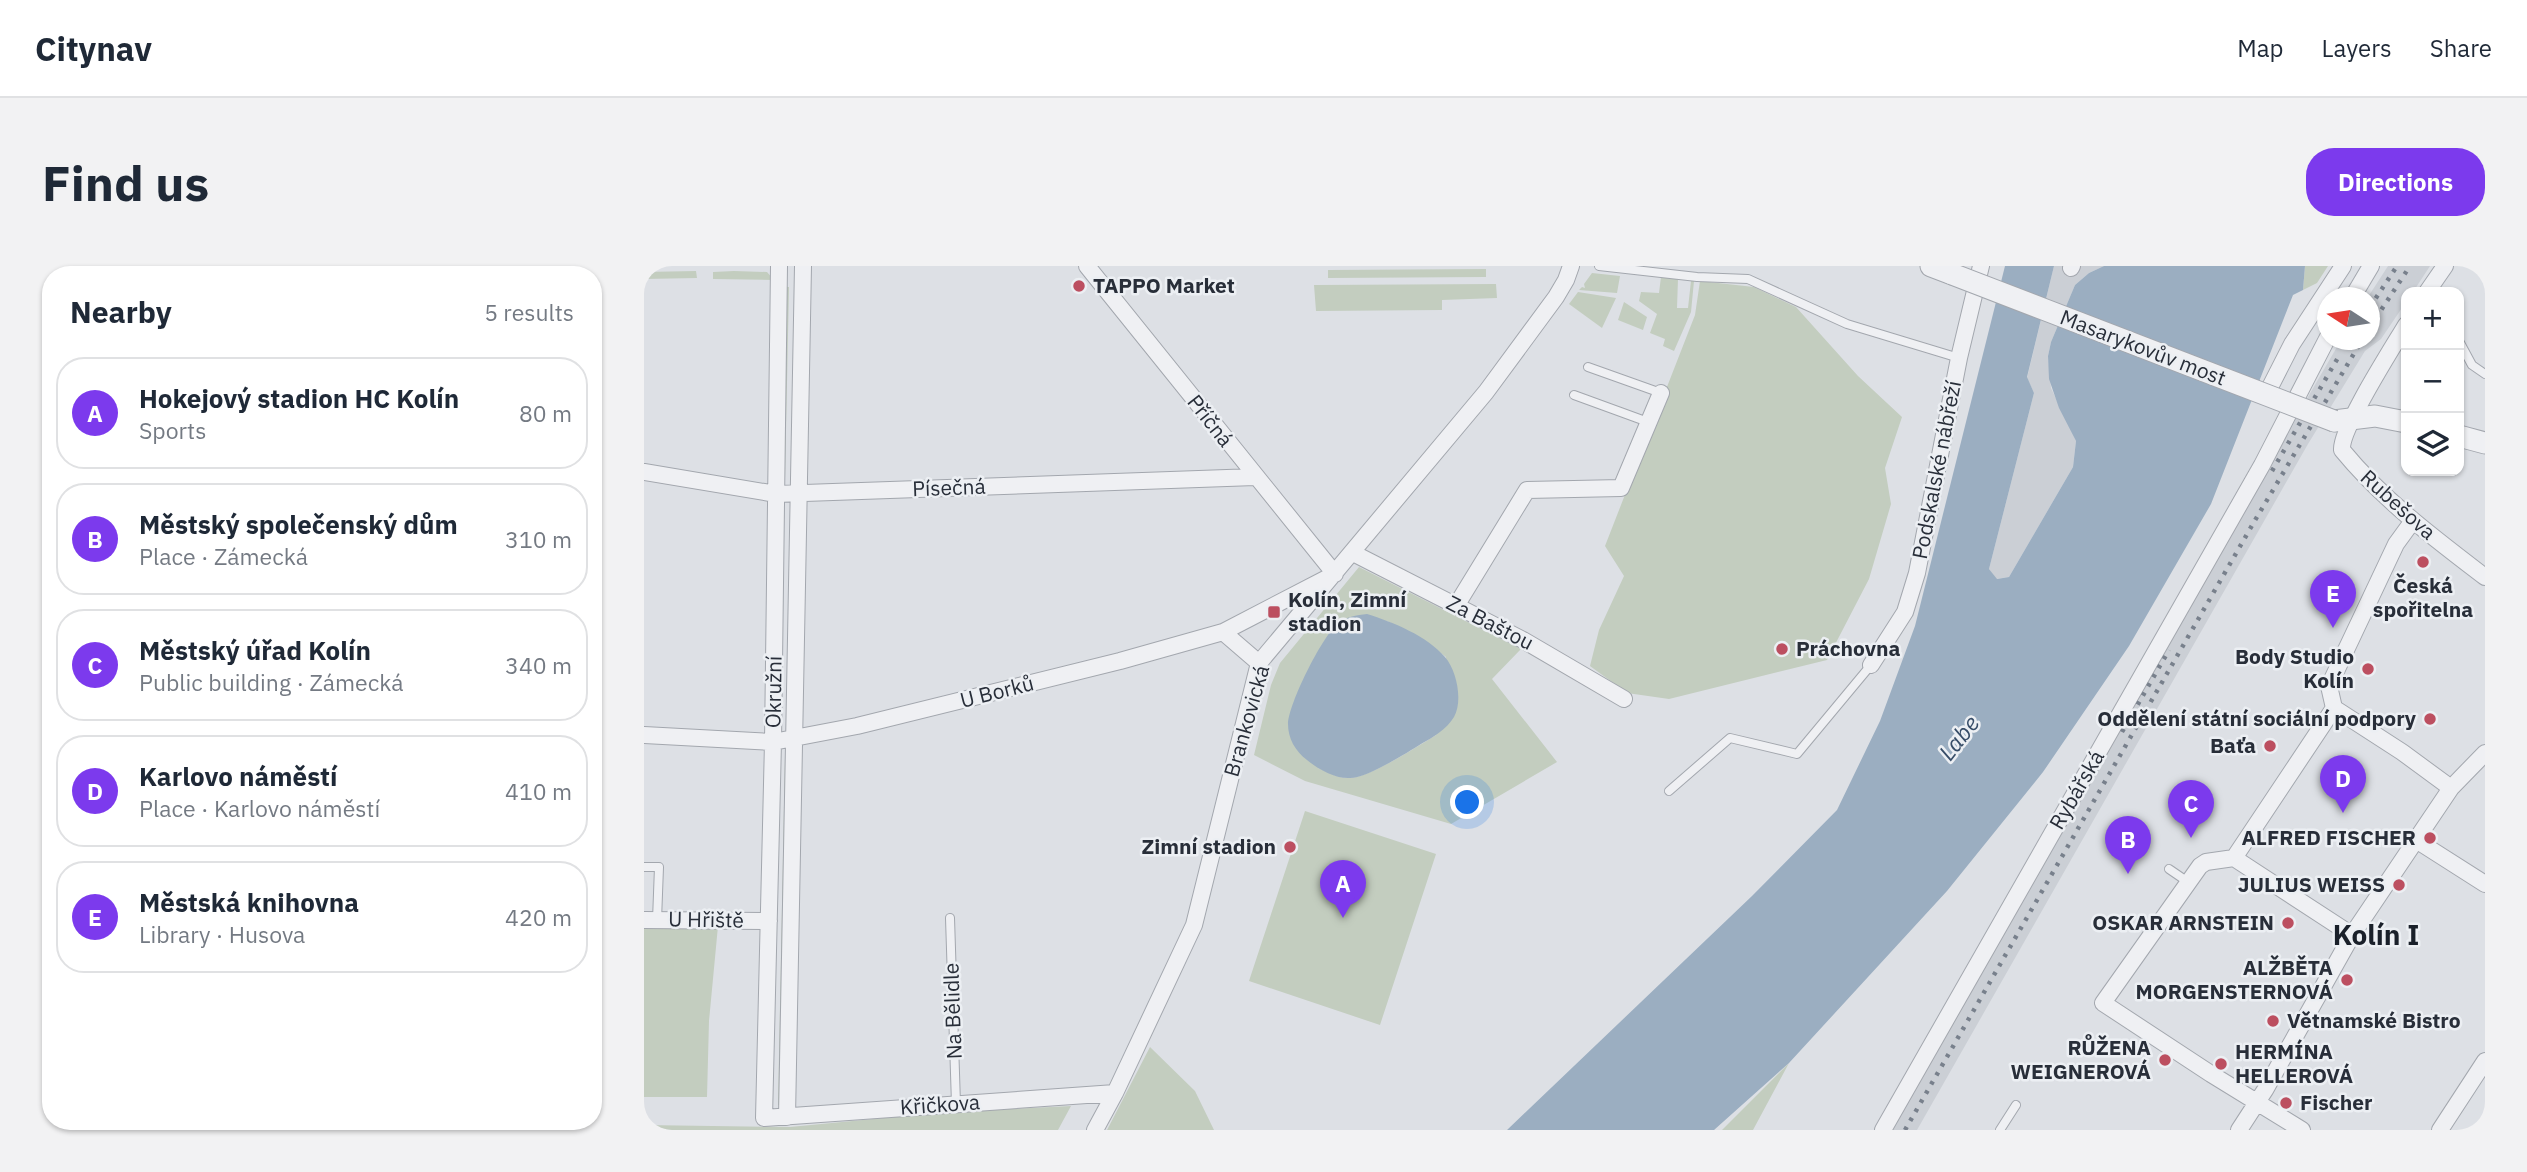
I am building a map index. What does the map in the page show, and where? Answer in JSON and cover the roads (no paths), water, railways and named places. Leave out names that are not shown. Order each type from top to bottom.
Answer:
[{"type":"street","name":"Okružní","points":[[764,1118],[773,742],[779,266]]},
{"type":"street","name":"Okružní","points":[[787,1117],[803,266]]},
{"type":"street","name":"Příčná","points":[[1087,266],[1335,574]]},
{"type":"street","name":"Brankovická","points":[[1095,1130],[1194,925],[1259,663],[1486,392],[1556,297],[1571,266]]},
{"type":"street","name":"Masarykovův most","points":[[1931,266],[2270,388],[2343,420]]},
{"type":"street","name":"Podskalské nábřeží","points":[[1871,665],[1905,612],[1917,573],[1959,358],[1981,266]]},
{"type":"street","points":[[2270,388],[2292,344],[2343,266]]},
{"type":"street","points":[[2358,287],[2371,266]]},
{"type":"street","points":[[2430,287],[2445,266]]},
{"type":"street","points":[[2343,420],[2370,386],[2401,333]]},
{"type":"street","name":"Rybářská","points":[[1883,1130],[2262,465],[2321,350]]},
{"type":"street","points":[[1456,606],[1527,490],[1621,488],[1661,393]]},
{"type":"street","points":[[2343,420],[2375,416],[2401,421]]},
{"type":"street","name":"Rubešova","points":[[2343,420],[2342,450],[2358,470],[2412,522],[2485,577]]},
{"type":"street","points":[[2464,437],[2485,443]]},
{"type":"street","name":"Písečná","points":[[644,472],[776,494],[1255,477]]},
{"type":"street","points":[[2412,522],[2396,544],[2329,686],[2334,708],[2411,758],[2451,788]]},
{"type":"street","name":"Za Baštou","points":[[1353,553],[1523,640],[1624,699]]},
{"type":"street","name":"U Borků","points":[[644,735],[773,742],[856,726],[1120,661],[1223,632],[1335,574]]},
{"type":"street","points":[[1223,632],[1259,663]]},
{"type":"street","points":[[2234,858],[2334,708]]},
{"type":"street","points":[[2239,1130],[2352,935],[2451,788],[2483,759]]},
{"type":"street","points":[[2416,840],[2485,884]]},
{"type":"street","points":[[2302,1130],[2103,1003],[2188,882],[2206,862],[2234,858],[2352,935]]},
{"type":"street","name":"U Hřiště","points":[[651,920],[769,921]]},
{"type":"street","points":[[2440,1130],[2485,1060]]},
{"type":"street","name":"Křičkova","points":[[764,1118],[1115,1093]]},
{"type":"lane","points":[[1599,266],[1697,277],[1748,279],[1847,324],[1959,358]]},
{"type":"lane","points":[[2464,350],[2472,365],[2485,374]]},
{"type":"lane","points":[[1588,366],[1661,393]]},
{"type":"lane","points":[[1574,395],[1648,422]]},
{"type":"lane","points":[[1669,790],[1730,738],[1797,754],[1871,665]]},
{"type":"lane","points":[[644,867],[659,867],[651,920]]},
{"type":"lane","points":[[2169,869],[2188,882]]},
{"type":"lane","name":"Na Bělidle","points":[[950,918],[956,1104]]},
{"type":"lane","points":[[2000,1130],[2016,1105]]},
{"type":"water","name":"Labe","points":[[2005,266],[2054,266],[2027,377],[2034,393],[1989,569],[1997,579],[2009,577],[2073,467],[2076,441],[2059,408],[2049,379],[2048,356],[2051,342],[2075,285],[2089,273],[2104,266],[2305,266],[2303,290],[2293,295],[2211,504],[2129,646],[2043,772],[1947,891],[1789,1063],[1714,1130],[1507,1130],[1752,896],[1837,810],[1880,721],[1915,626]]},
{"type":"water","points":[[1367,614],[1409,631],[1438,649],[1453,670],[1458,703],[1454,717],[1434,736],[1376,770],[1357,777],[1344,778],[1321,770],[1303,756],[1291,739],[1288,724],[1300,687],[1330,632],[1344,620]]},
{"type":"railway","points":[[2380,312],[2410,266]]},
{"type":"railway","points":[[2380,292],[2395,269]]},
{"type":"railway","points":[[1905,1130],[2254,522],[2356,350]]},
{"type":"railway","points":[[2272,471],[2339,356]]},
{"type":"railway","points":[[2122,732],[2169,650]]},
{"type":"place","name":"TAPPO Market","points":[[1079,286]]},
{"type":"place","name":"Česká spořitelna","points":[[2423,562]]},
{"type":"place","name":"Kolín, Zimní stadion","points":[[1274,612]]},
{"type":"place","name":"Městská knihovna","points":[[2333,628]]},
{"type":"place","name":"Práchovna","points":[[1782,649]]},
{"type":"place","name":"Body Studio Kolín","points":[[2368,669]]},
{"type":"place","name":"Oddělení státní sociální podpory","points":[[2430,719]]},
{"type":"place","name":"Baťa","points":[[2270,746]]},
{"type":"place","name":"Karlovo náměstí","points":[[2343,813]]},
{"type":"place","name":"Městský úřad Kolín","points":[[2191,838]]},
{"type":"place","name":"ALFRED FISCHER","points":[[2430,838]]},
{"type":"place","name":"Zimní stadion","points":[[1290,847]]},
{"type":"place","name":"Městský společenský dům","points":[[2128,874]]},
{"type":"place","name":"JULIUS WEISS","points":[[2399,885]]},
{"type":"place","name":"Hokejový stadion HC Kolín","points":[[1343,918]]},
{"type":"place","name":"OSKAR ARNSTEIN","points":[[2288,923]]},
{"type":"place","name":"ALŽBĚTA MORGENSTERNOVÁ","points":[[2347,980]]},
{"type":"place","name":"Větnamské Bistro","points":[[2273,1021]]},
{"type":"place","name":"RŮŽENA WEIGNEROVÁ","points":[[2165,1060]]},
{"type":"place","name":"HERMÍNA HELLEROVÁ","points":[[2221,1064]]},
{"type":"place","name":"Fischer","points":[[2286,1103]]},
{"type":"district","name":"Kolín I","points":[[2376,935]]}]
